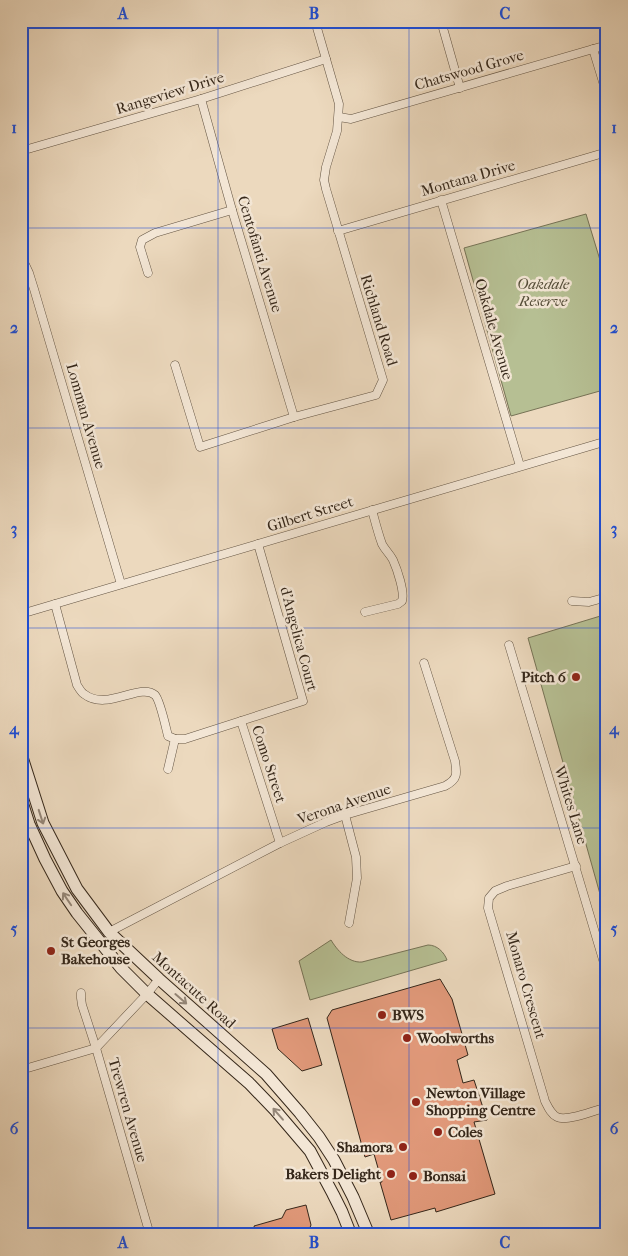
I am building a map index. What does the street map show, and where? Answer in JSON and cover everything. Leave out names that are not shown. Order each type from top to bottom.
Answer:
[{"type":"main road","name":"Montacute Road","points":[[21,754],[43,824],[77,888],[109,932],[159,980],[266,1074],[300,1113],[334,1160],[353,1197],[369,1235]]},
{"type":"main road","points":[[21,799],[29,824],[45,859],[62,892],[77,913],[121,968],[147,994],[249,1083],[310,1151],[334,1194],[351,1235]]},
{"type":"street","name":"Richland Road","points":[[175,365],[200,447],[294,417],[376,395],[383,380],[324,180],[337,131],[339,104],[315,21]]},
{"type":"street","points":[[441,21],[460,88]]},
{"type":"street","name":"Chatswood Grove","points":[[339,117],[351,118],[607,45]]},
{"type":"street","points":[[593,49],[607,95]]},
{"type":"street","name":"Rangeview Drive","points":[[21,151],[200,99],[326,59]]},
{"type":"street","name":"Centofanti Avenue","points":[[200,99],[294,417]]},
{"type":"street","name":"Montana Drive","points":[[338,231],[607,152]]},
{"type":"street","name":"Oakdale Avenue","points":[[441,200],[520,466]]},
{"type":"street","points":[[148,273],[140,248],[142,240],[147,236],[232,210]]},
{"type":"street","name":"Lomman Avenue","points":[[21,256],[25,275],[121,584]]},
{"type":"street","name":"Gilbert Street","points":[[21,614],[607,441]]},
{"type":"street","points":[[365,612],[398,604],[402,601],[403,594],[396,568],[382,542],[372,510]]},
{"type":"street","name":"d'Angelica Court","points":[[172,737],[185,739],[303,701],[258,544]]},
{"type":"street","points":[[572,601],[589,602],[607,597]]},
{"type":"street","points":[[55,604],[77,685],[83,693],[97,700],[108,700],[143,691],[150,692],[156,696],[172,737],[168,769]]},
{"type":"street","name":"Whites Lane","points":[[510,645],[607,972]]},
{"type":"street","name":"Verona Avenue","points":[[109,932],[280,843],[326,822],[445,786],[452,782],[456,777],[455,761],[424,662]]},
{"type":"street","name":"Como Street","points":[[241,722],[280,843]]},
{"type":"street","points":[[345,815],[356,857],[357,878],[349,923]]},
{"type":"street","name":"Monaro Crescent","points":[[576,866],[495,891],[489,898],[488,908],[550,1112],[557,1118],[567,1118],[607,1107]]},
{"type":"street","points":[[21,1070],[96,1048],[159,980]]},
{"type":"street","name":"Trewren Avenue","points":[[81,993],[82,1005],[150,1235]]},
{"type":"green space","name":"Oakdale Reserve","points":[[586,214],[607,283],[607,389],[511,416],[464,248]]},
{"type":"green space","points":[[607,614],[607,919],[528,638]]},
{"type":"green space","points":[[331,940],[344,955],[357,962],[428,945],[440,950],[447,960],[310,1000],[299,961]]},
{"type":"building","name":"Newton Village Shopping Centre","points":[[440,979],[452,999],[468,1055],[457,1060],[463,1083],[474,1080],[487,1120],[474,1122],[495,1194],[436,1212],[435,1208],[391,1220],[374,1154],[365,1157],[327,1018],[332,1010]]},
{"type":"building","points":[[308,1018],[322,1065],[302,1071],[278,1049],[272,1029]]},
{"type":"building","points":[[306,1205],[311,1225],[310,1235],[256,1235],[254,1226],[282,1218],[286,1210]]},
{"type":"place","name":"Pitch 6","points":[[576,677]]},
{"type":"place","name":"St Georges Bakehouse","points":[[51,951]]},
{"type":"place","name":"BWS","points":[[382,1015]]},
{"type":"place","name":"Woolworths","points":[[407,1038]]},
{"type":"place","name":"Newton Village Shopping Centre","points":[[416,1102]]},
{"type":"place","name":"Coles","points":[[438,1132]]},
{"type":"place","name":"Shamora","points":[[403,1147]]},
{"type":"place","name":"Bakers Delight","points":[[391,1174]]},
{"type":"place","name":"Bonsai","points":[[413,1176]]}]
